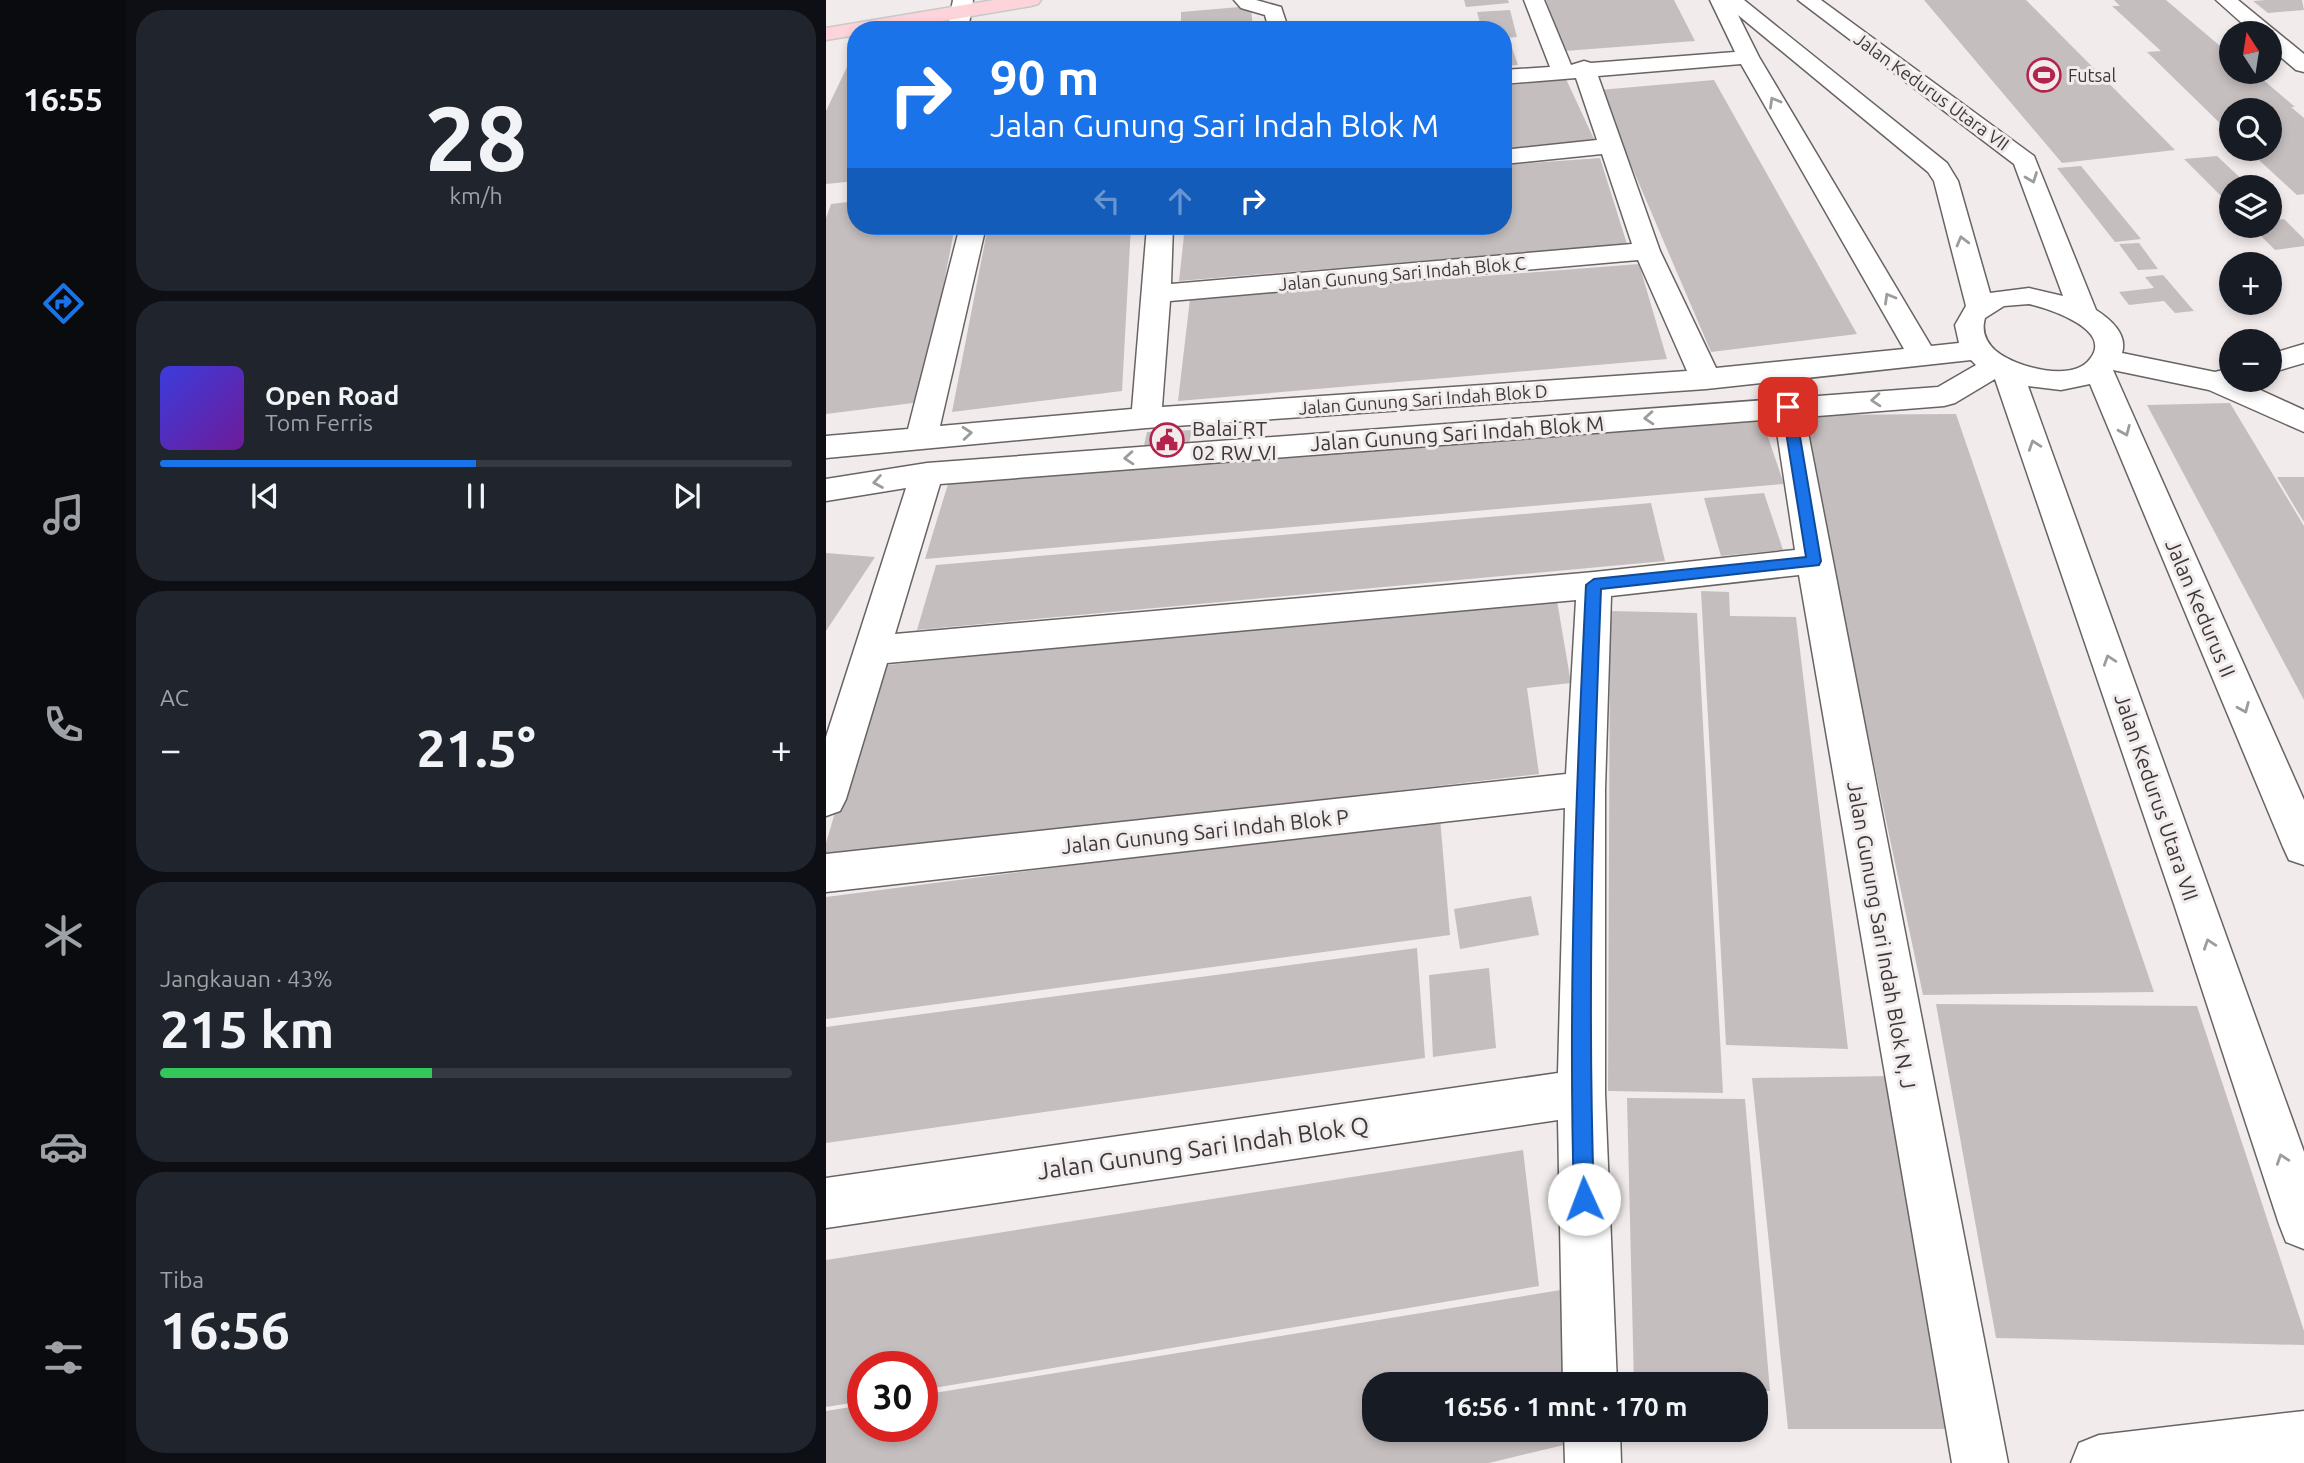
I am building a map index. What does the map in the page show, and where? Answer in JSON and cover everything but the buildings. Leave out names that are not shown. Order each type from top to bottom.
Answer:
[{"type":"main road","points":[[826,16],[935,0]]},
{"type":"main road","points":[[914,21],[1031,0]]},
{"type":"main road","points":[[826,34],[847,31]]},
{"type":"street","points":[[1244,0],[1248,4],[1274,11],[1276,21]]},
{"type":"street","points":[[1534,0],[1612,146],[1647,251],[1706,379]]},
{"type":"street","points":[[1720,0],[1748,57],[1923,357]]},
{"type":"street","points":[[1732,0],[1938,169],[1946,181],[1980,307]]},
{"type":"street","name":"Jalan Kedurus Utara VII","points":[[1808,0],[2025,162],[2083,313]]},
{"type":"street","points":[[2226,0],[2251,21]]},
{"type":"street","points":[[2282,47],[2304,65]]},
{"type":"street","points":[[1512,76],[1748,57]]},
{"type":"street","points":[[1512,156],[1612,146]]},
{"type":"street","points":[[922,437],[971,235]]},
{"type":"street","points":[[1146,418],[1160,235]]},
{"type":"street","name":"Jalan Gunung Sari Indah Blok C","points":[[1157,294],[1647,251]]},
{"type":"street","points":[[2029,296],[2048,299],[2083,313],[2097,324],[2106,335],[2109,347],[2102,364],[2085,376],[2057,380],[2027,377],[1994,362],[1970,338],[1968,326],[1971,316],[1980,307],[1993,300],[2029,296]]},
{"type":"street","points":[[2282,360],[2304,352]]},
{"type":"street","name":"Jalan Gunung Sari Indah Blok D","points":[[826,447],[1146,418],[1706,379],[1923,357],[1994,362]]},
{"type":"street","name":"Jalan Kedurus Utara VII","points":[[1994,362],[2190,891],[2304,1224]]},
{"type":"street","name":"Jalan Gunung Sari Indah Blok M","points":[[826,490],[927,474],[1944,396],[1994,362]]},
{"type":"street","points":[[2102,364],[2219,379]]},
{"type":"street","name":"Jalan Kedurus II","points":[[2102,364],[2304,847]]},
{"type":"street","points":[[2247,392],[2304,422]]},
{"type":"street","name":"Jalan Gunung Sari Indah Blok N, J","points":[[1788,407],[1980,1463]]},
{"type":"street","points":[[826,799],[927,474]]},
{"type":"street","points":[[873,650],[1594,585],[1814,561]]},
{"type":"street","points":[[1590,1372],[1581,1093],[1584,789],[1594,585]]},
{"type":"street","name":"Jalan Gunung Sari Indah Blok P","points":[[826,873],[1584,789]]},
{"type":"street","name":"Jalan Gunung Sari Indah Blok Q","points":[[826,1203],[1581,1093]]},
{"type":"street","points":[[2099,1463],[2304,1439]]},
{"type":"street","points":[[1592,1442],[1593,1463]]},
{"type":"place","name":"Futsal","points":[[2044,75]]},
{"type":"place","name":"Balai RT 02 RW VI","points":[[1167,440]]},
{"type":"route","points":[[1584,1199],[1581,1093],[1584,789],[1594,585],[1814,561],[1788,407]]}]
